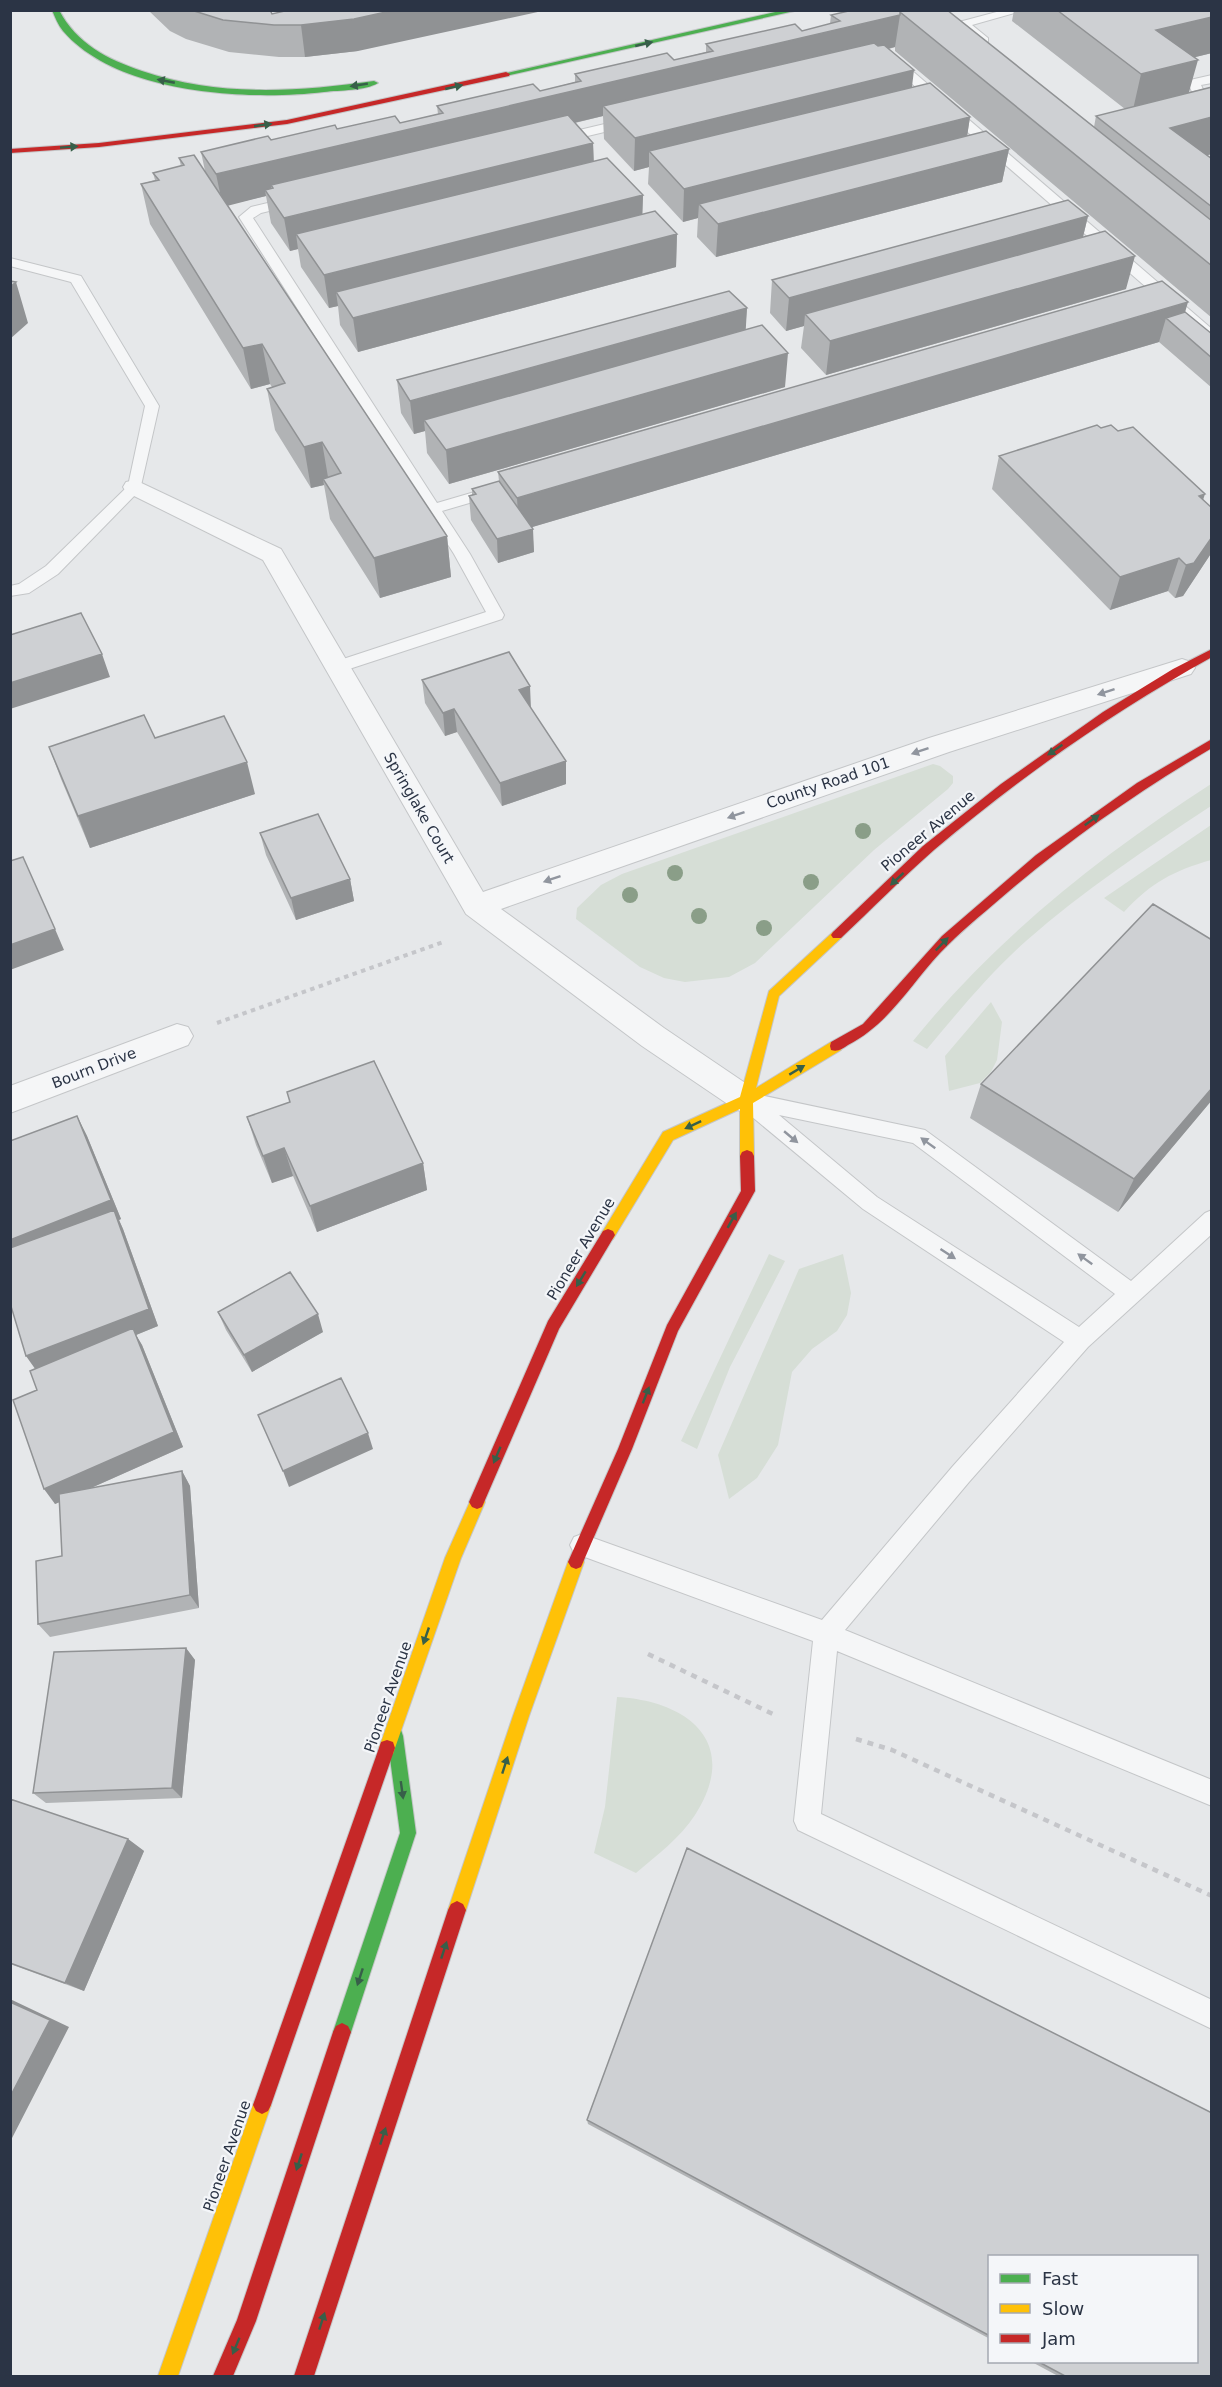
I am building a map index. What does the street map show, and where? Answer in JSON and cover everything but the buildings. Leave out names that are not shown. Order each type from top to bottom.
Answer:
[{"type":"main road","points":[[55,10],[58,23],[94,55],[153,78],[225,92],[300,92],[390,79]]},
{"type":"main road","points":[[10,151],[110,144],[287,122],[796,10]]},
{"type":"main road","name":"Pioneer Avenue","points":[[304,2376],[521,1716],[582,1545],[625,1449],[672,1329],[748,1191],[746,1100],[773,994],[940,839],[1053,752],[1182,668],[1212,652]]},
{"type":"main road","name":"Pioneer Avenue","points":[[168,2376],[453,1558],[553,1325],[668,1136],[746,1100],[867,1028],[943,942],[1013,879],[1162,771],[1212,743]]},
{"type":"main road","points":[[223,2376],[246,2321],[408,1833],[394,1732]]},
{"type":"street","name":"Springlake Court","points":[[135,487],[272,555],[476,906],[653,1037],[746,1100]]},
{"type":"street","name":"County Road 101","points":[[476,906],[939,745],[1182,668]]},
{"type":"street","name":"Bourn Drive","points":[[10,1100],[177,1036]]},
{"type":"lane","points":[[990,46],[963,24],[1020,10]]},
{"type":"lane","points":[[879,64],[898,65],[1157,297],[1212,337]]},
{"type":"lane","points":[[1184,113],[1205,108],[1194,83],[1212,79]]},
{"type":"lane","points":[[544,142],[648,118]]},
{"type":"lane","points":[[314,196],[256,210],[246,217],[432,509],[496,615],[337,667]]},
{"type":"lane","points":[[10,262],[76,279],[152,406],[135,487],[52,570],[23,589],[10,591]]},
{"type":"lane","points":[[432,509],[512,486]]},
{"type":"lane","points":[[746,1100],[918,1136],[1132,1294]]},
{"type":"lane","points":[[746,1100],[870,1203],[1080,1340]]},
{"type":"lane","points":[[1212,1219],[1080,1340],[961,1474],[826,1634],[807,1821],[1212,2015]]},
{"type":"lane","points":[[582,1545],[826,1634],[1212,1793]]},
{"type":"path","points":[[177,1036],[278,1003],[443,942]]},
{"type":"path","points":[[648,1654],[774,1715],[892,1750],[1212,1896]]},
{"type":"shaded area","points":[[933,764],[940,766],[953,776],[953,783],[948,789],[874,850],[755,963],[729,977],[685,982],[664,978],[640,967],[576,919],[577,908],[601,885],[622,874]]},
{"type":"shaded area","points":[[1211,784],[1211,806],[1093,887],[1048,922],[987,979],[927,1049],[913,1041],[979,967],[1052,900],[1090,869]]},
{"type":"shaded area","points":[[1211,825],[1211,860],[1174,873],[1154,885],[1124,912],[1104,898]]},
{"type":"shaded area","points":[[991,1002],[1002,1022],[997,1060],[991,1072],[980,1083],[949,1091],[945,1056]]},
{"type":"shaded area","points":[[769,1254],[785,1261],[730,1367],[697,1449],[681,1441]]},
{"type":"shaded area","points":[[843,1254],[851,1293],[847,1315],[837,1331],[812,1349],[792,1372],[778,1445],[757,1478],[729,1499],[718,1455],[799,1269]]},
{"type":"shaded area","points":[[617,1697],[643,1700],[666,1707],[685,1717],[700,1730],[710,1747],[712,1767],[708,1789],[695,1815],[668,1846],[636,1873],[594,1853],[605,1807]]},
{"type":"traffic: fast","points":[[55,10],[65,28],[81,44],[127,69],[179,84],[224,92],[262,94],[374,83]]},
{"type":"traffic: fast","points":[[506,74],[796,10]]},
{"type":"traffic: fast","points":[[342,2032],[408,1833],[395,1736]]},
{"type":"traffic: slow","points":[[747,1156],[746,1100],[773,994],[837,935]]},
{"type":"traffic: slow","points":[[608,1235],[668,1136],[746,1100],[836,1046]]},
{"type":"traffic: slow","points":[[387,1748],[453,1558],[477,1502]]},
{"type":"traffic: slow","points":[[457,1910],[521,1716],[576,1562]]},
{"type":"traffic: slow","points":[[168,2376],[262,2105]]},
{"type":"traffic: jam","points":[[10,151],[99,145],[287,122],[506,74]]},
{"type":"traffic: jam","points":[[837,935],[928,849],[1038,762],[1107,715],[1212,652]]},
{"type":"traffic: jam","points":[[836,1046],[867,1028],[878,1018],[946,939],[1041,858],[1141,786],[1212,743]]},
{"type":"traffic: jam","points":[[576,1562],[625,1449],[672,1329],[748,1191],[747,1156]]},
{"type":"traffic: jam","points":[[477,1502],[553,1325],[608,1235]]},
{"type":"traffic: jam","points":[[262,2105],[387,1748]]},
{"type":"traffic: jam","points":[[304,2376],[457,1910]]},
{"type":"traffic: jam","points":[[223,2376],[246,2321],[342,2032]]}]
